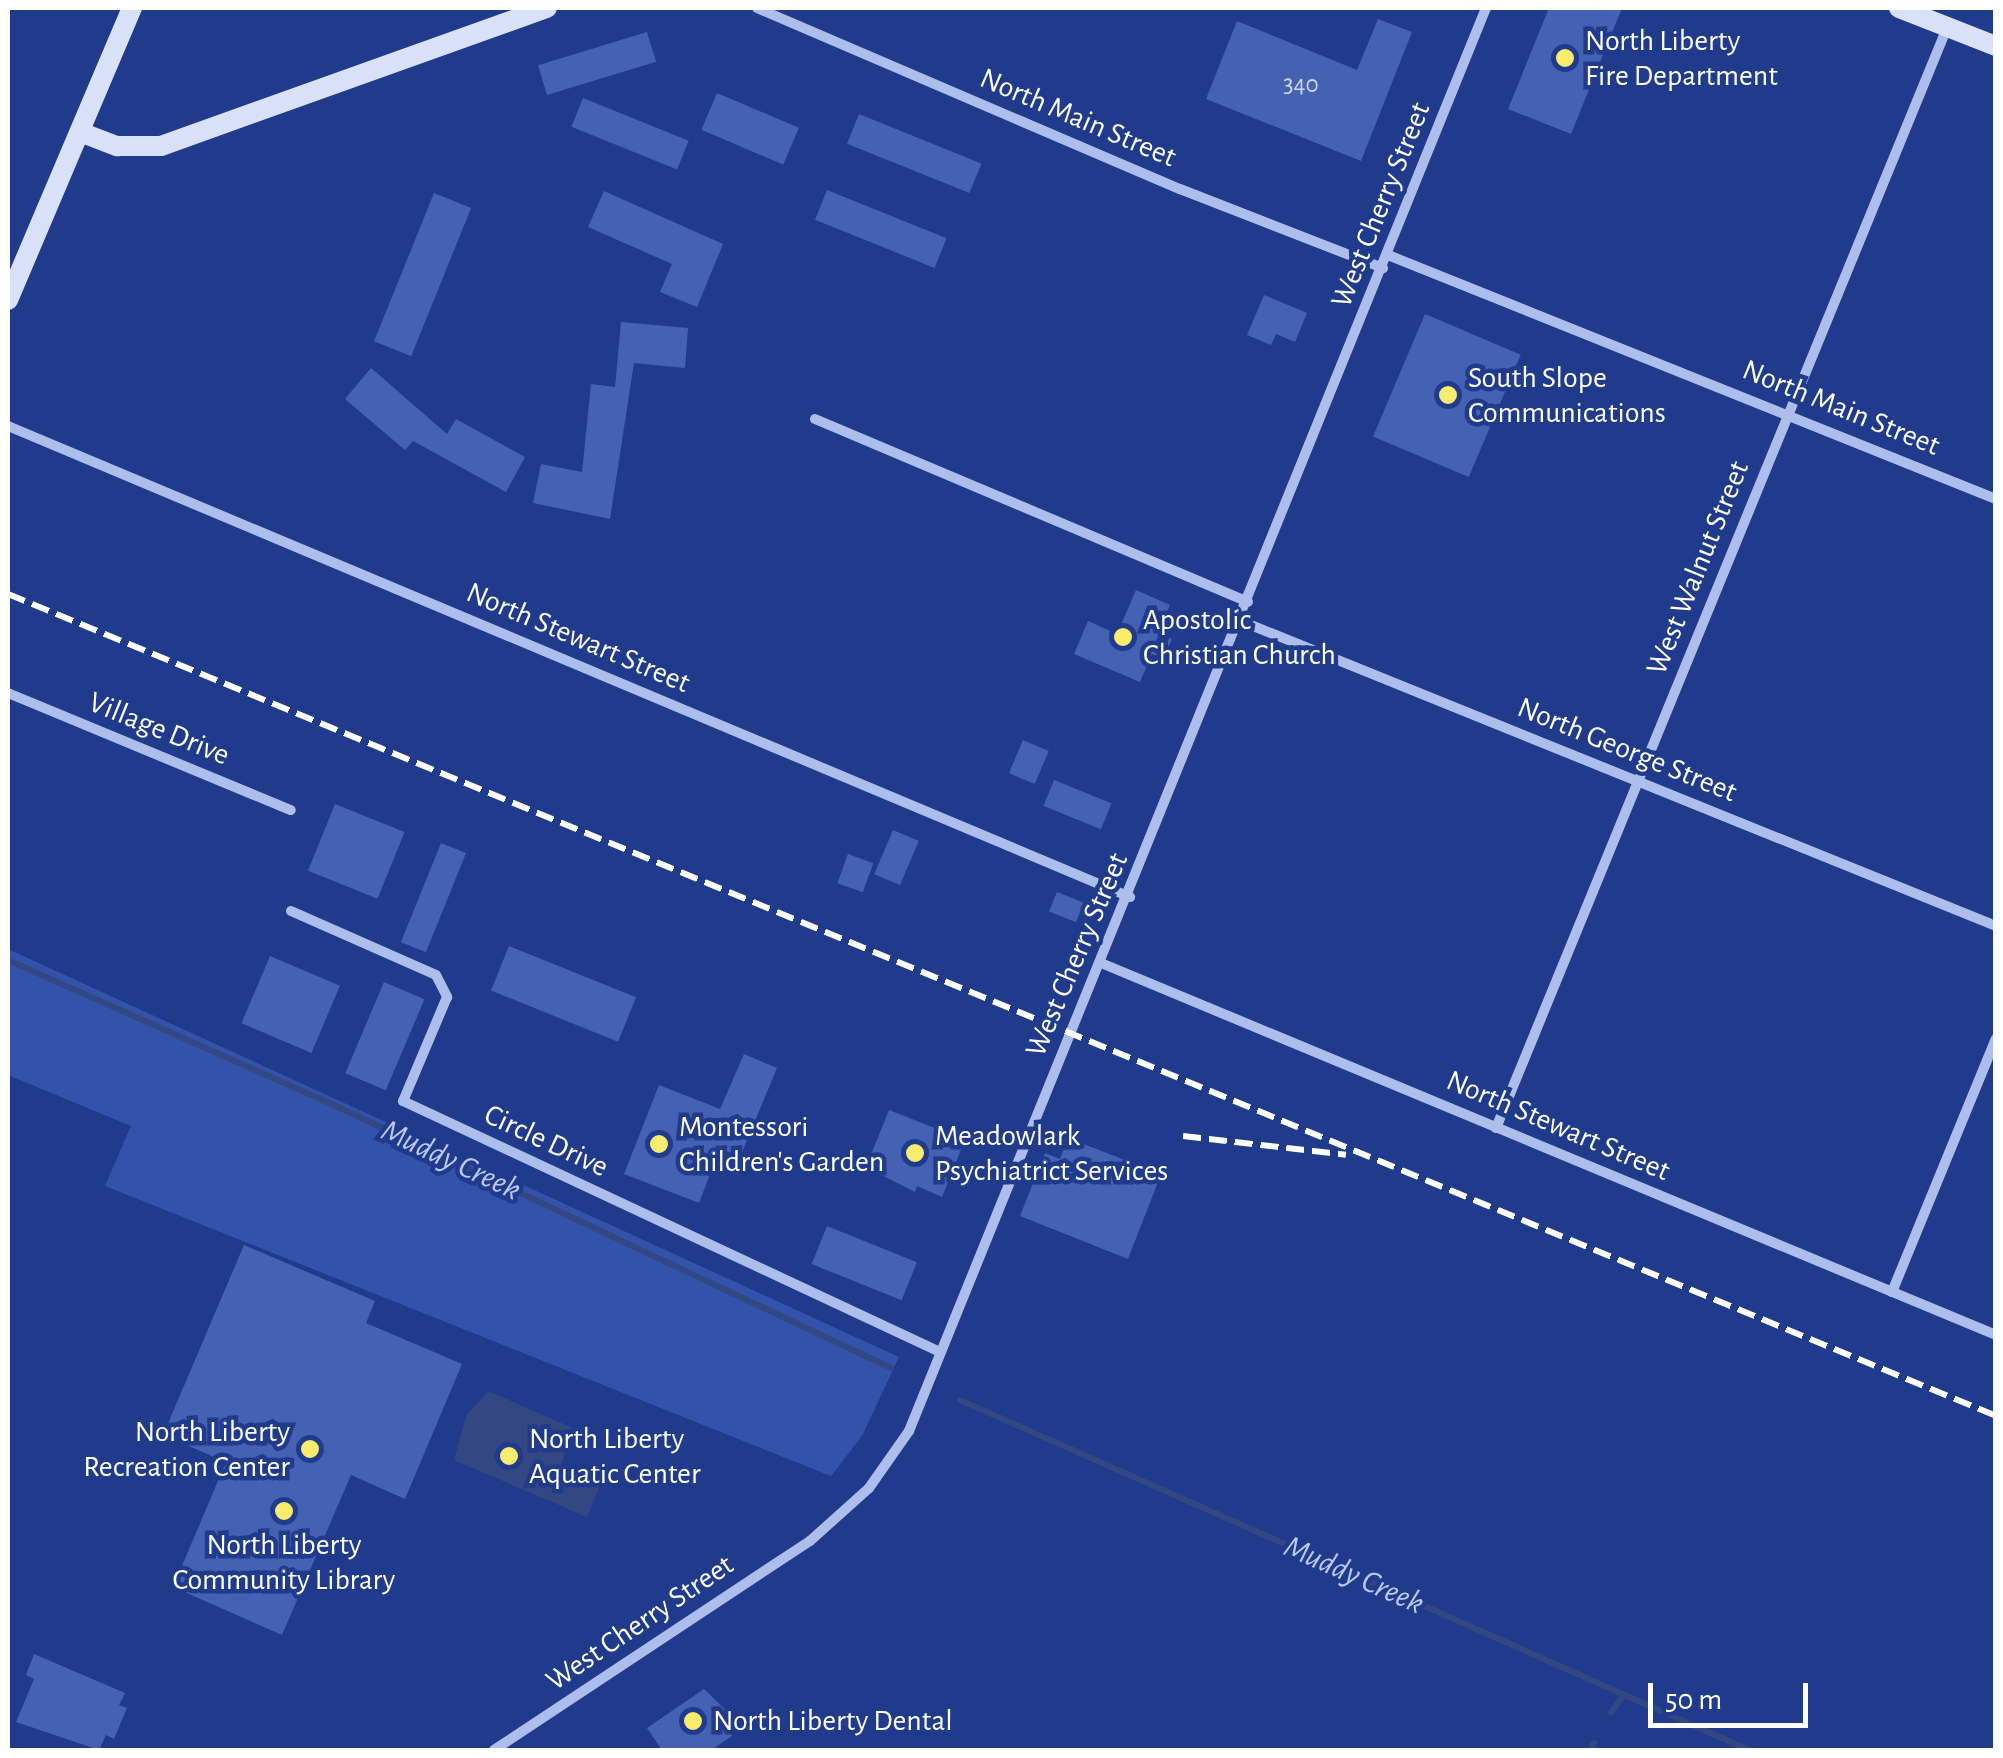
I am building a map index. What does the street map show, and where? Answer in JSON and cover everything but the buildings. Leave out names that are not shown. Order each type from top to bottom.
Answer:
[{"type":"main road","points":[[8,300],[132,8]]},
{"type":"main road","points":[[80,132],[116,146],[161,146],[547,8]]},
{"type":"main road","points":[[1899,8],[1996,46]]},
{"type":"street","name":"North Main Street","points":[[757,8],[1180,190],[1382,268]]},
{"type":"street","name":"West Cherry Street","points":[[494,1750],[841,1515],[909,1431],[938,1351],[1130,897],[1486,8]]},
{"type":"street","name":"West Walnut Street","points":[[1496,1128],[1947,26]]},
{"type":"street","name":"North Main Street","points":[[1388,255],[1996,499]]},
{"type":"street","points":[[816,419],[1248,602]]},
{"type":"street","name":"North Stewart Street","points":[[8,426],[1130,897]]},
{"type":"street","name":"North George Street","points":[[1241,620],[1996,926]]},
{"type":"street","name":"Village Drive","points":[[8,694],[291,810]]},
{"type":"street","name":"Circle Drive","points":[[291,910],[436,974],[447,998],[403,1102],[938,1351]]},
{"type":"street","name":"North Stewart Street","points":[[1101,963],[1996,1334]]},
{"type":"street","points":[[1892,1292],[1996,1039]]},
{"type":"shaded area","points":[[8,949],[899,1357],[862,1436],[831,1476],[105,1186],[131,1126],[8,1075]]},
{"type":"shaded area","name":"North Liberty Aquatic Center","points":[[488,1391],[575,1429],[558,1471],[599,1488],[587,1517],[454,1460],[466,1416]]},
{"type":"waterway","name":"Muddy Creek","points":[[8,960],[334,1105],[891,1368]]},
{"type":"waterway","name":"Muddy Creek","points":[[960,1400],[1749,1750]]},
{"type":"waterway","points":[[1611,1713],[1623,1695]]},
{"type":"waterway","points":[[1590,1750],[1594,1743]]},
{"type":"railway","points":[[8,594],[1996,1416]]},
{"type":"railway","points":[[1183,1136],[1346,1155]]},
{"type":"place","name":"North Liberty Fire Department","points":[[1565,58]]},
{"type":"place","name":"South Slope Communications","points":[[1448,395]]},
{"type":"place","name":"Apostolic Christian Church","points":[[1123,637]]},
{"type":"place","name":"Montessori Children's Garden","points":[[659,1144]]},
{"type":"place","name":"Meadowlark Psychiatrict Services","points":[[915,1153]]},
{"type":"place","name":"North Liberty Recreation Center","points":[[310,1449]]},
{"type":"place","name":"North Liberty Aquatic Center","points":[[509,1456]]},
{"type":"place","name":"North Liberty Community Library","points":[[284,1511]]},
{"type":"place","name":"North Liberty Dental","points":[[693,1721]]}]
